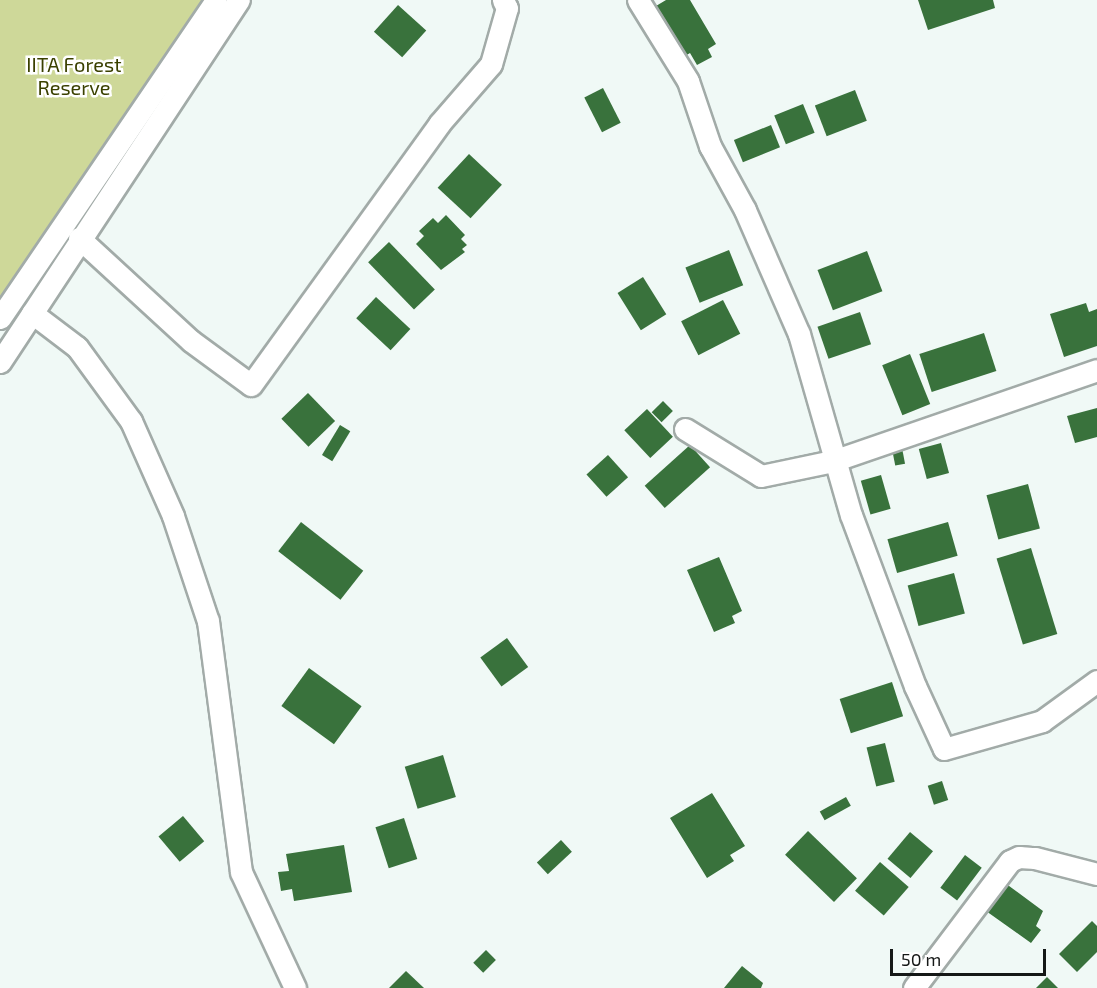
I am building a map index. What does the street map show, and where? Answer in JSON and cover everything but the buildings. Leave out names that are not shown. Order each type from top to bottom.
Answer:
[{"type":"street","points":[[0,318],[216,0]]},
{"type":"street","points":[[0,362],[79,238],[238,0]]},
{"type":"street","points":[[79,238],[191,341],[251,385],[439,124],[491,64],[507,8],[503,0]]},
{"type":"street","points":[[638,0],[688,81],[710,146],[745,210],[795,323],[833,461],[915,686],[944,749],[1042,722],[1097,681]]},
{"type":"street","points":[[32,313],[77,347],[131,422],[173,516],[208,621],[241,872],[295,988]]},
{"type":"street","points":[[685,429],[761,476],[833,461],[1097,370]]},
{"type":"street","points":[[914,988],[1010,861],[1019,857],[1035,858],[1097,874]]},
{"type":"green space","name":"IITA Forest Reserve","points":[[0,0],[216,0],[0,318]]}]
